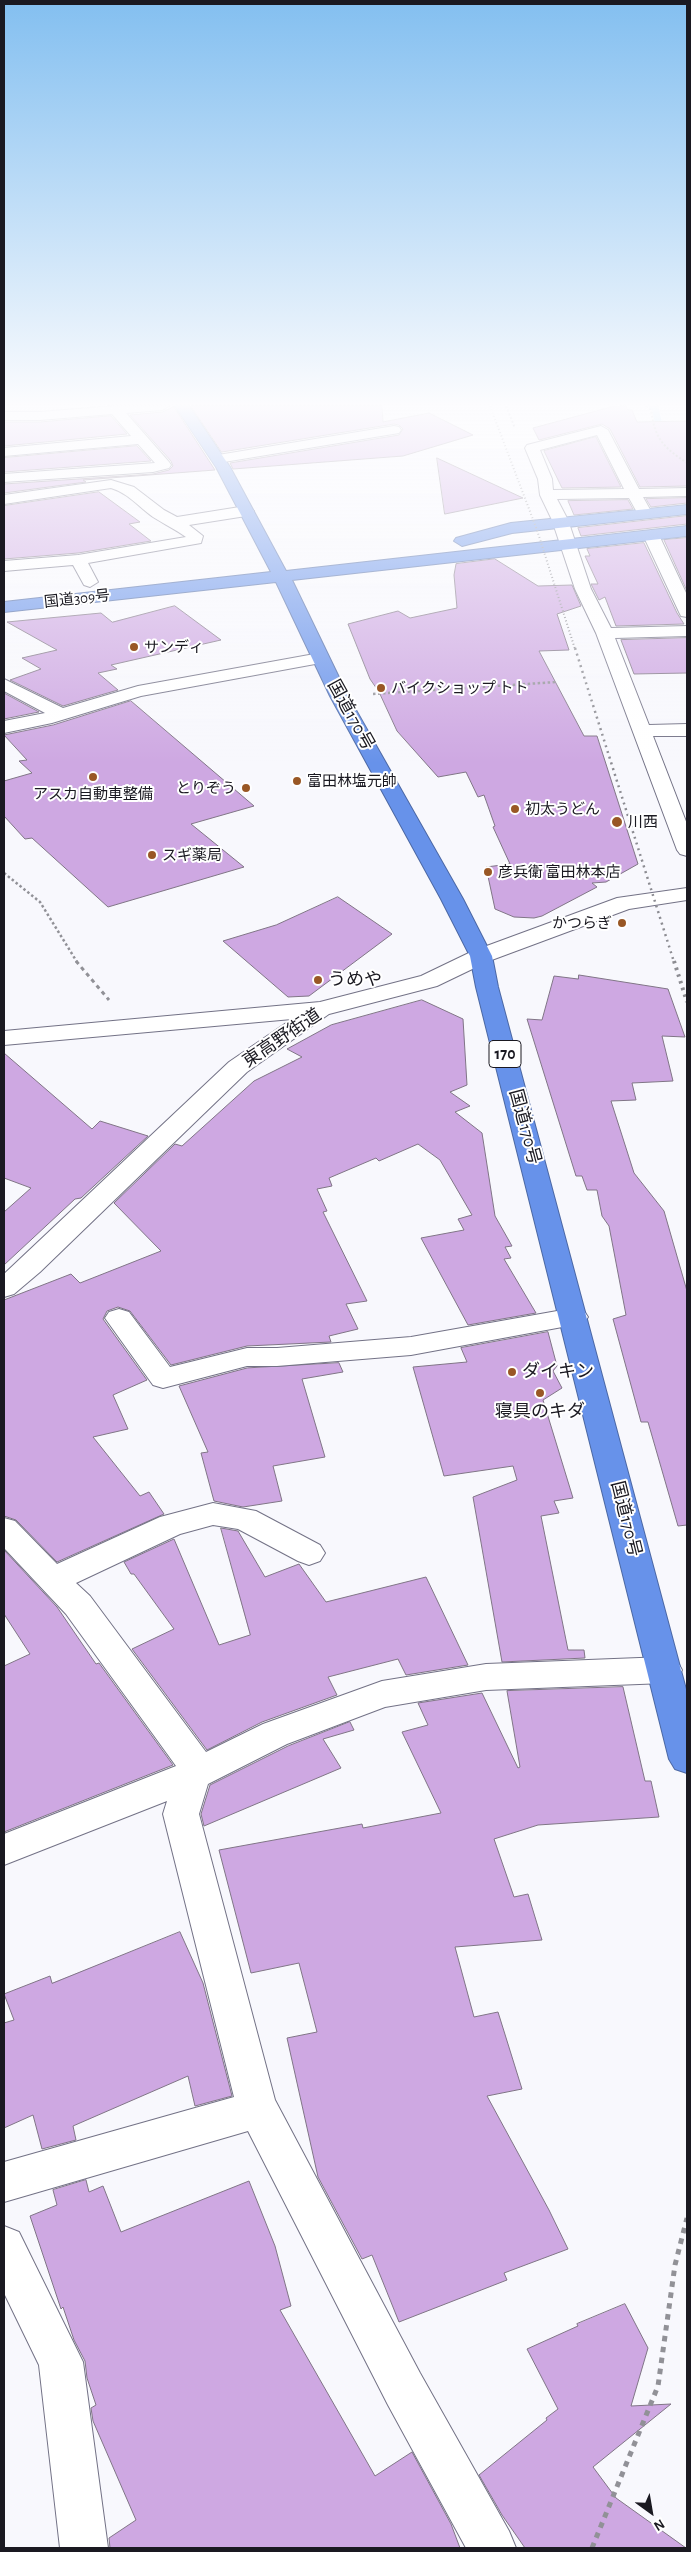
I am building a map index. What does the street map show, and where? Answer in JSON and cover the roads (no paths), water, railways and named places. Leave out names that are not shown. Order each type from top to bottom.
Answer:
[{"type":"highway","name":"国道170号","points":[[253,525],[277,569],[339,696],[429,855],[481,956],[487,987],[687,1759]]},
{"type":"highway","points":[[564,532],[593,525]]},
{"type":"highway","name":"国道309号","points":[[4,607],[277,569],[621,525]]},
{"type":"highway","name":"国道309号","points":[[4,591],[90,582],[277,569],[462,541],[564,532],[651,535],[687,531]]},
{"type":"highway","points":[[651,535],[687,536]]},
{"type":"street","points":[[4,566],[78,560],[195,540],[195,536],[180,525]]},
{"type":"street","points":[[561,525],[583,589],[605,633],[643,731],[671,785],[687,850]]},
{"type":"street","points":[[651,535],[687,612]]},
{"type":"street","points":[[78,560],[90,582]]},
{"type":"street","points":[[605,633],[687,631]]},
{"type":"street","points":[[4,728],[138,691],[320,658]]},
{"type":"street","points":[[4,684],[60,714]]},
{"type":"street","points":[[643,731],[687,730]]},
{"type":"street","name":"東高野街道","points":[[4,1288],[30,1266],[238,1067],[321,1009],[429,981],[481,956],[625,904],[687,894]]},
{"type":"street","points":[[4,1038],[321,1009]]},
{"type":"street","points":[[119,1318],[163,1378],[247,1357],[277,1357],[411,1346],[574,1317]]},
{"type":"street","points":[[54,1580],[98,1556],[171,1525],[213,1514],[245,1519],[310,1553]]},
{"type":"street","points":[[4,1529],[78,1605],[196,1766],[181,1814],[258,2109],[404,2389],[492,2548]]},
{"type":"street","points":[[4,1850],[192,1775],[275,1734],[382,1694],[486,1677],[665,1670]]},
{"type":"street","points":[[4,2182],[258,2109]]},
{"type":"street","points":[[4,2247],[61,2362],[84,2548]]},
{"type":"railway","points":[[535,525],[575,649]]},
{"type":"railway","points":[[575,648],[674,962]]},
{"type":"railway","points":[[674,961],[687,1002]]},
{"type":"place","name":"サンディ","points":[[134,647]]},
{"type":"place","name":"バイクショップ トト","points":[[381,688]]},
{"type":"place","name":"アスカ自動車整備","points":[[93,777]]},
{"type":"place","name":"富田林塩元帥","points":[[297,781]]},
{"type":"place","name":"とりぞう","points":[[246,788]]},
{"type":"place","name":"初太うどん","points":[[515,809]]},
{"type":"place","name":"川西","points":[[617,822]]},
{"type":"place","name":"スギ薬局","points":[[152,855]]},
{"type":"place","name":"彦兵衛 富田林本店","points":[[488,872]]},
{"type":"place","name":"かつらぎ","points":[[622,923]]},
{"type":"place","name":"うめや","points":[[318,980]]},
{"type":"place","name":"ダイキン","points":[[512,1372]]},
{"type":"place","name":"寝具のキダ","points":[[540,1393]]}]
